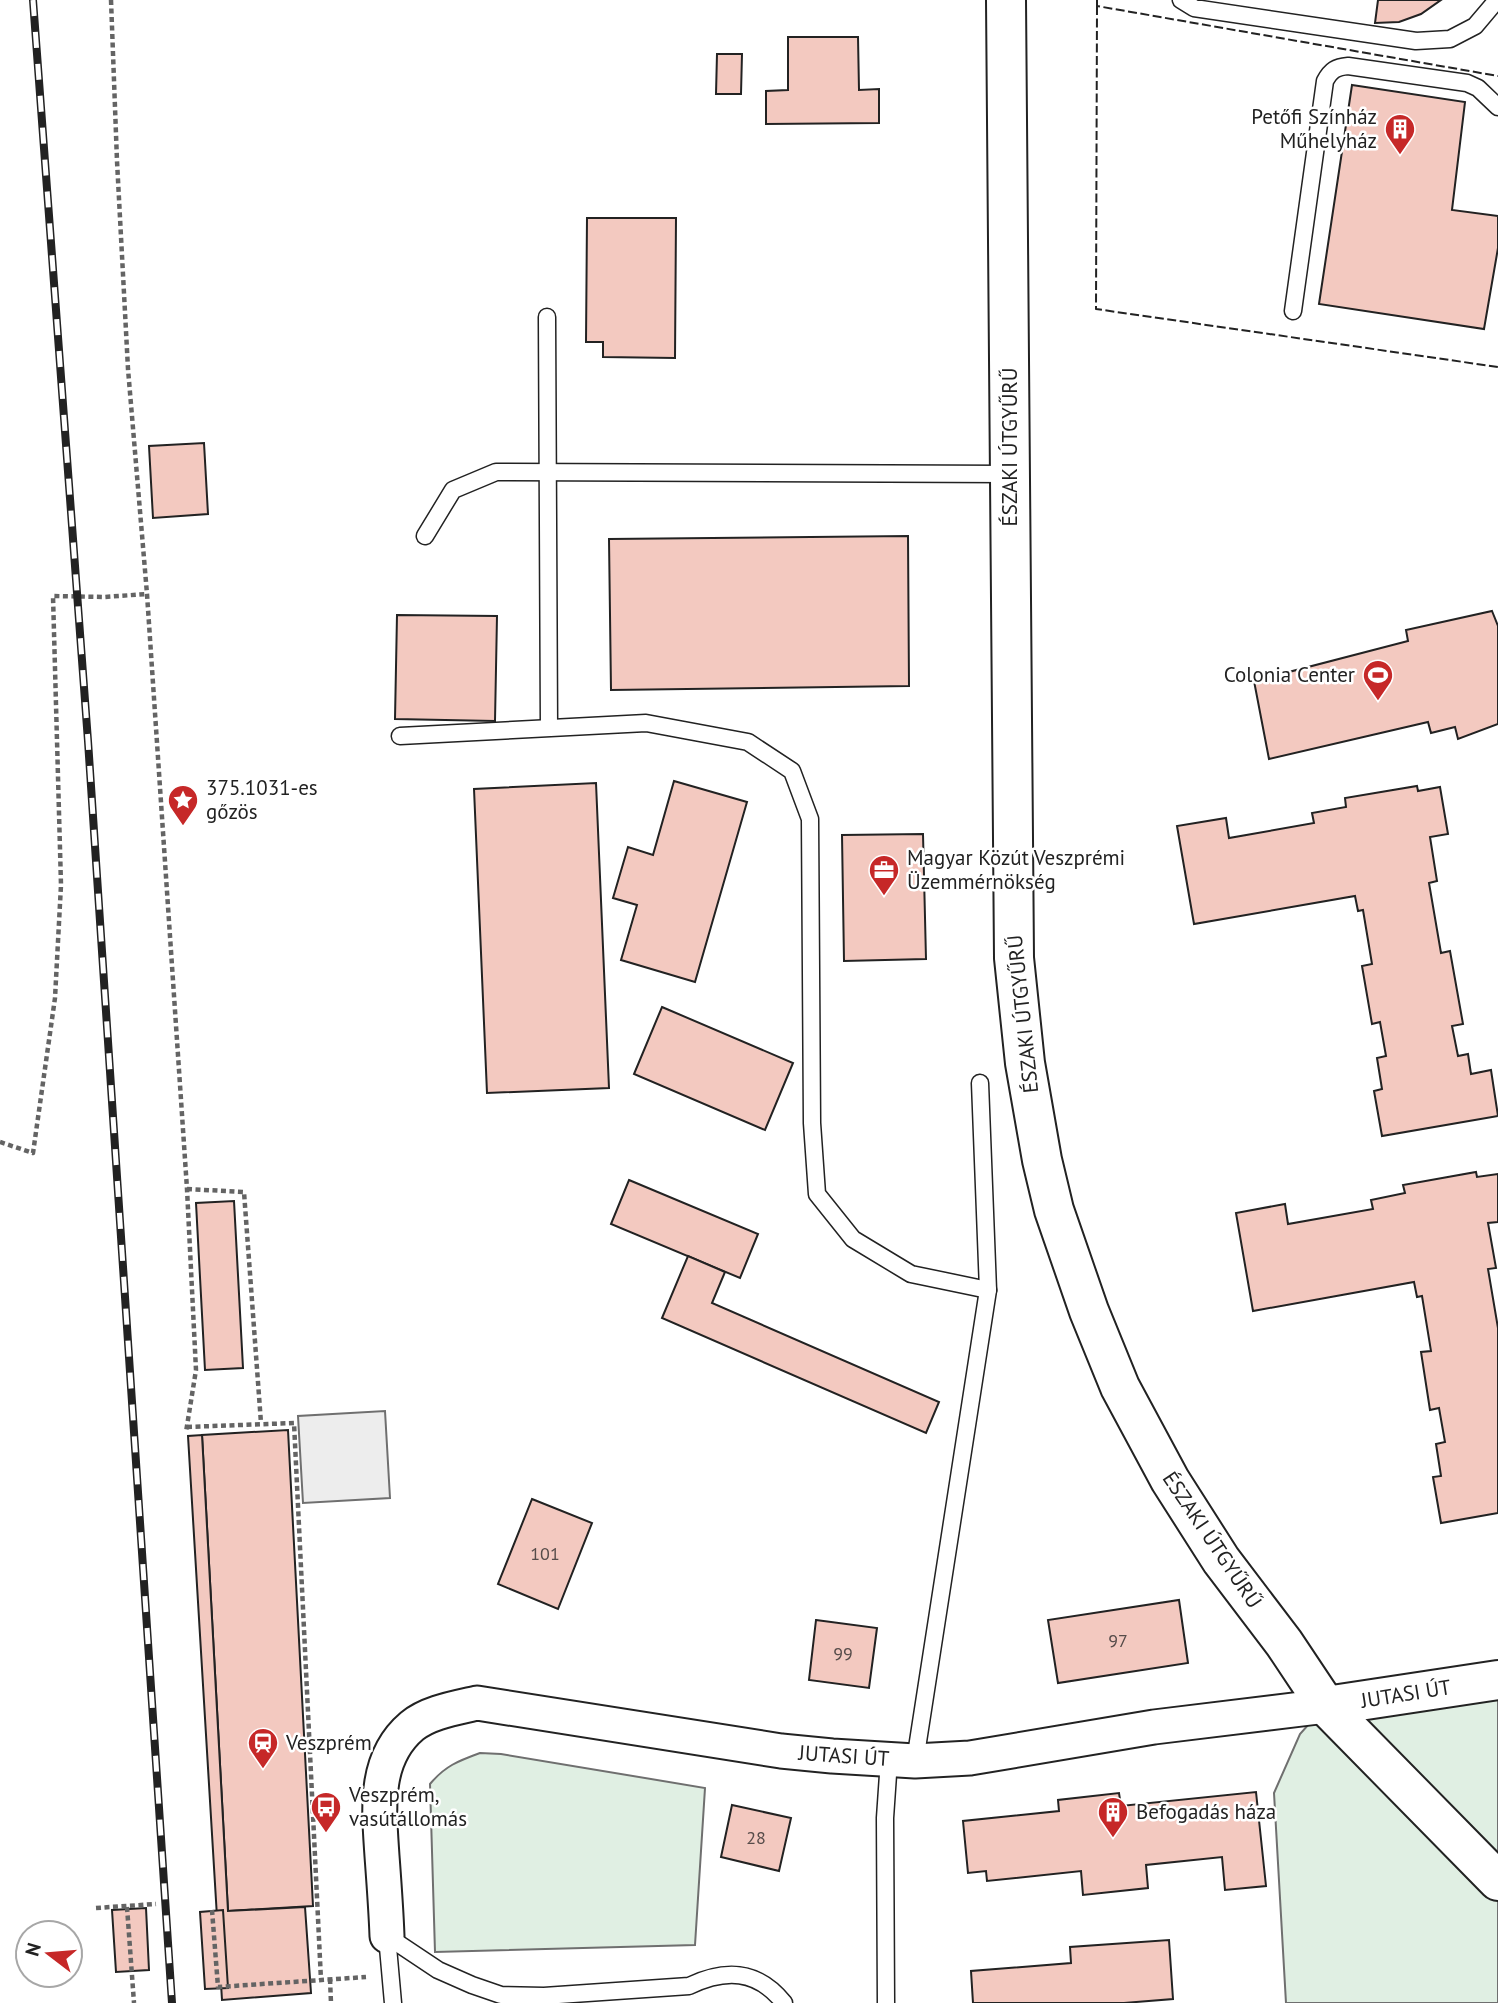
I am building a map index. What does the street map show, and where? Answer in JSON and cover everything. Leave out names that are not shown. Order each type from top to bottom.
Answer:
[{"type":"main road","name":"ÉSZAKI ÚTGYŰRŰ","points":[[1006,0],[1014,958],[1025,1063],[1054,1210],[1088,1311],[1120,1387],[1170,1480],[1222,1560],[1284,1643],[1326,1706],[1498,1881]]},
{"type":"main road","name":"JUTASI ÚT","points":[[1326,1706],[1498,1680]]},
{"type":"street","name":"JUTASI ÚT","points":[[387,1936],[378,1807],[381,1779],[392,1748],[406,1732],[413,1725],[444,1711],[477,1703],[781,1751],[902,1760],[971,1758],[1154,1727],[1326,1706]]},
{"type":"lane","points":[[1181,0],[1194,8],[1416,41],[1450,39],[1475,26],[1497,0]]},
{"type":"lane","points":[[1293,311],[1325,81],[1330,72],[1338,67],[1348,66],[1466,83],[1478,88],[1498,107]]},
{"type":"lane","points":[[547,317],[549,727]]},
{"type":"lane","points":[[425,536],[453,490],[496,472],[1010,474]]},
{"type":"lane","points":[[400,736],[646,723],[748,742],[792,771],[810,819],[812,1123],[817,1194],[853,1239],[911,1274],[988,1290]]},
{"type":"lane","points":[[886,2003],[885,1818],[902,1760],[988,1290],[980,1083]]},
{"type":"lane","points":[[387,1936],[393,2003]]},
{"type":"lane","points":[[387,1936],[438,1970],[501,1995],[544,1996],[689,1986],[710,1976],[733,1974],[755,1980],[775,1992],[784,2003]]},
{"type":"path","points":[[111,0],[128,369],[147,594],[197,1370],[186,1429],[294,1423],[321,1980]]},
{"type":"path","points":[[0,1142],[33,1153],[55,998],[61,885],[53,596],[147,594]]},
{"type":"path","points":[[187,1189],[244,1192],[261,1423]]},
{"type":"path","points":[[96,1908],[156,1905]]},
{"type":"path","points":[[127,1907],[134,2003]]},
{"type":"path","points":[[212,1910],[218,1987],[305,1980]]},
{"type":"path","points":[[330,1979],[331,2003]]},
{"type":"green space","points":[[1498,1672],[1498,2003],[1286,2003],[1274,1793],[1300,1734],[1334,1696]]},
{"type":"green space","points":[[480,1753],[501,1754],[705,1788],[695,1945],[435,1952],[430,1784],[452,1765]]},
{"type":"shaded area","points":[[385,1411],[390,1498],[303,1503],[298,1416]]},
{"type":"building","points":[[1378,0],[1441,0],[1421,14],[1399,22],[1375,23]]},
{"type":"building","points":[[788,37],[858,37],[859,90],[879,89],[879,123],[766,124],[766,91],[788,90]]},
{"type":"building","points":[[717,54],[742,54],[741,94],[716,94]]},
{"type":"building","name":"Petőfi Színház Műhelyház","points":[[1352,85],[1465,102],[1452,210],[1498,216],[1498,248],[1484,329],[1319,304]]},
{"type":"building","points":[[587,218],[676,218],[675,358],[603,357],[603,342],[586,342]]},
{"type":"building","points":[[204,443],[208,514],[153,518],[149,446]]},
{"type":"building","points":[[908,536],[909,686],[611,690],[609,539]]},
{"type":"building","name":"Colonia Center","points":[[1492,611],[1498,626],[1498,724],[1458,739],[1455,727],[1431,733],[1428,722],[1269,759],[1254,681],[1408,641],[1406,630]]},
{"type":"building","points":[[397,615],[497,616],[495,721],[395,719]]},
{"type":"building","points":[[674,781],[747,802],[695,982],[621,960],[637,905],[613,898],[628,847],[653,855]]},
{"type":"building","points":[[596,783],[609,1088],[487,1093],[474,789]]},
{"type":"building","points":[[1417,786],[1418,791],[1440,787],[1448,834],[1430,837],[1437,881],[1429,883],[1441,953],[1450,951],[1463,1024],[1452,1026],[1458,1056],[1468,1054],[1471,1074],[1491,1070],[1498,1116],[1382,1136],[1374,1091],[1382,1089],[1377,1058],[1386,1056],[1380,1022],[1372,1024],[1362,966],[1372,964],[1363,910],[1358,911],[1355,896],[1194,924],[1177,826],[1226,818],[1229,838],[1314,823],[1312,813],[1346,807],[1345,798]]},
{"type":"building","name":"Magyar Közút Veszprémi Üzemmérnökség","points":[[923,834],[926,959],[844,961],[842,835]]},
{"type":"building","points":[[662,1007],[793,1063],[765,1130],[634,1074]]},
{"type":"building","points":[[1476,1172],[1477,1177],[1498,1174],[1498,1222],[1488,1223],[1496,1268],[1488,1269],[1498,1328],[1498,1513],[1441,1523],[1433,1477],[1441,1476],[1436,1444],[1445,1442],[1439,1408],[1430,1410],[1421,1352],[1431,1351],[1422,1296],[1417,1297],[1414,1282],[1253,1311],[1236,1213],[1285,1204],[1288,1224],[1373,1209],[1371,1200],[1405,1193],[1403,1185]]},
{"type":"building","points":[[629,1180],[758,1234],[740,1278],[611,1224]]},
{"type":"building","points":[[234,1201],[243,1368],[205,1370],[196,1203]]},
{"type":"building","points":[[688,1256],[725,1272],[712,1303],[939,1402],[926,1433],[662,1318]]},
{"type":"building","points":[[288,1430],[313,1906],[228,1911],[202,1435]]},
{"type":"building","points":[[202,1435],[228,1911],[305,1907],[311,1993],[222,2000],[188,1436]]},
{"type":"building","points":[[532,1499],[592,1523],[558,1609],[498,1584]]},
{"type":"building","points":[[1179,1600],[1188,1663],[1058,1683],[1048,1620]]},
{"type":"building","points":[[816,1620],[877,1628],[869,1688],[809,1680]]},
{"type":"building","name":"Befogadás háza","points":[[1256,1792],[1266,1886],[1225,1890],[1222,1857],[1146,1865],[1148,1888],[1083,1895],[1081,1871],[987,1881],[986,1871],[968,1873],[963,1821],[1059,1811],[1058,1800],[1119,1793],[1121,1806]]},
{"type":"building","points":[[732,1805],[791,1818],[779,1871],[721,1857]]},
{"type":"building","points":[[146,1908],[149,1970],[116,1972],[112,1910]]},
{"type":"building","points":[[223,1910],[228,1988],[205,1989],[200,1912]]},
{"type":"building","points":[[1169,1940],[1173,1999],[1124,2003],[973,2003],[971,1971],[1071,1963],[1070,1947]]},
{"type":"railway","points":[[33,0],[88,741],[172,2003]]},
{"type":"fence","points":[[1097,0],[1097,6],[1498,76]]},
{"type":"fence","points":[[1097,6],[1096,309],[1498,367]]},
{"type":"place","name":"Petőfi Színház Műhelyház","points":[[1400,156]]},
{"type":"place","name":"Colonia Center","points":[[1378,702]]},
{"type":"place","name":"375.1031-es gőzös","points":[[183,827]]},
{"type":"place","name":"Magyar Közút Veszprémi Üzemmérnökség","points":[[884,897]]},
{"type":"place","name":"Veszprém","points":[[263,1770]]},
{"type":"place","name":"Veszprém, vasútállomás","points":[[326,1834]]},
{"type":"place","name":"Befogadás háza","points":[[1113,1839]]}]
